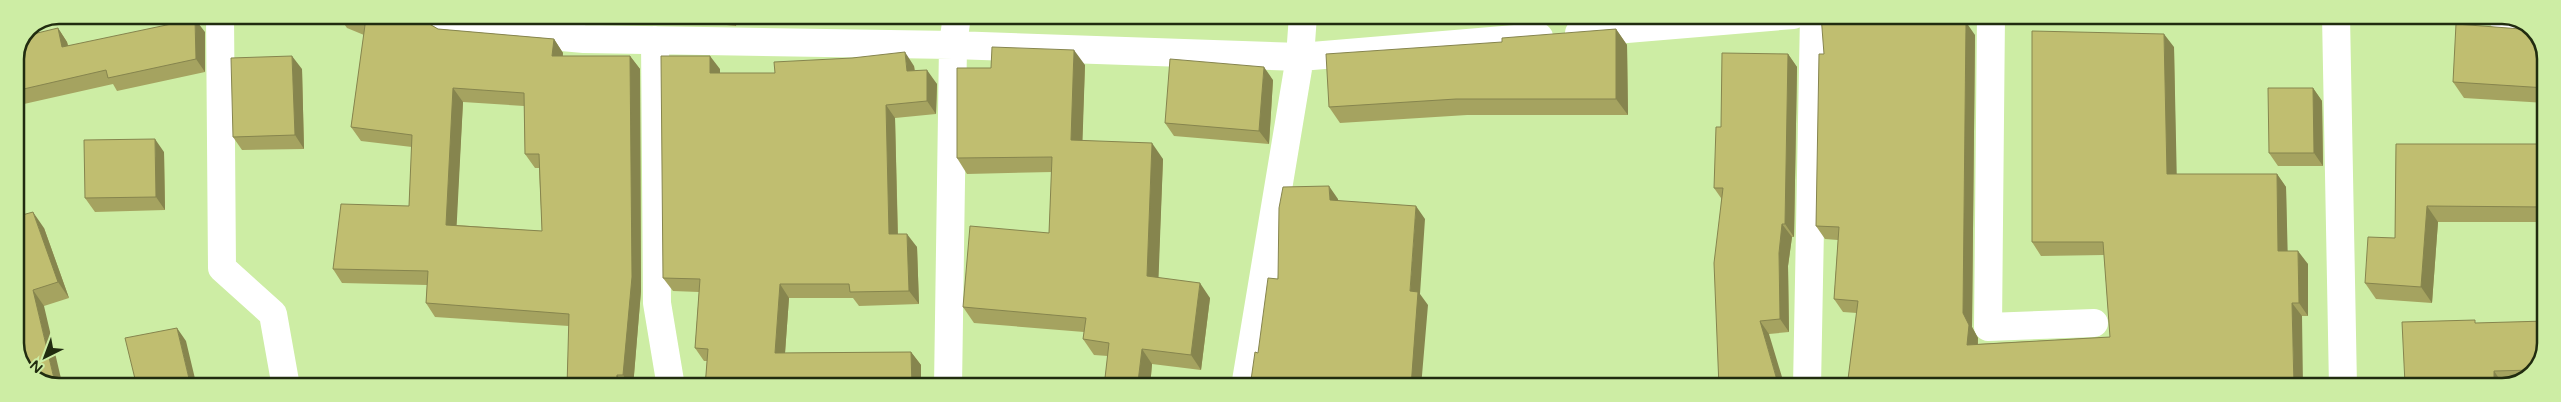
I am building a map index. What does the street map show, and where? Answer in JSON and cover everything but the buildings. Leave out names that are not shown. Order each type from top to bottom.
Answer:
[{"type":"street","points":[[220,24],[222,268],[273,314],[284,378]]},
{"type":"street","points":[[444,24],[449,27],[584,39],[953,45],[1300,56],[1685,24]]},
{"type":"street","points":[[948,378],[953,45],[956,24]]},
{"type":"street","points":[[1246,378],[1300,56],[1302,24]]},
{"type":"street","points":[[1806,378],[1814,24]]},
{"type":"street","points":[[1991,24],[1988,326],[2094,324]]},
{"type":"street","points":[[2336,24],[2343,378]]},
{"type":"street","points":[[655,40],[658,303],[670,378]]}]
